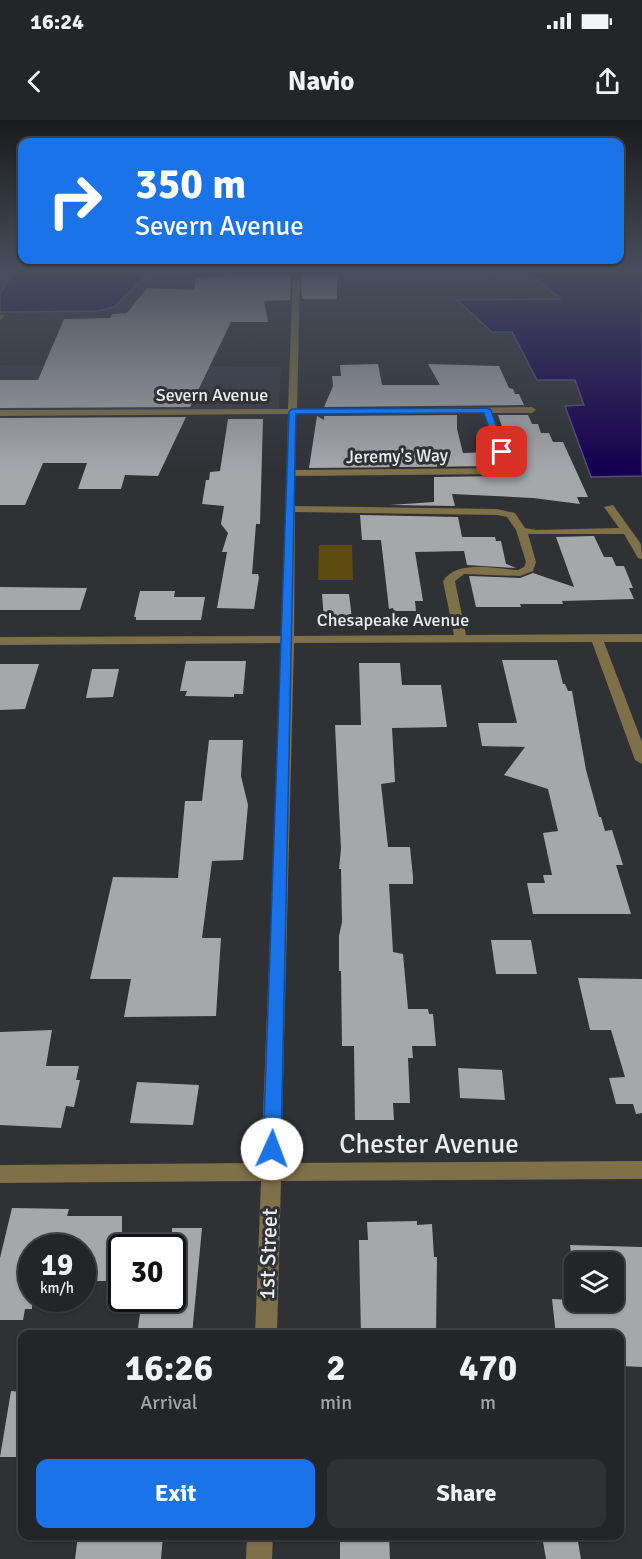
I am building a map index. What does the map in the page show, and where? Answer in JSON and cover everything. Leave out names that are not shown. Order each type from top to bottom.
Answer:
[{"type":"street","name":"1st Street","points":[[266,1330],[288,638],[289,510],[295,337]]},
{"type":"street","points":[[487,410],[502,452]]},
{"type":"street","name":"Severn Avenue","points":[[0,413],[532,410]]},
{"type":"street","name":"Jeremy's Way","points":[[290,473],[505,471]]},
{"type":"street","points":[[609,507],[642,556]]},
{"type":"street","points":[[289,510],[497,512],[511,515],[521,530],[531,562],[529,569],[520,573],[463,571],[453,575],[449,581],[461,638]]},
{"type":"street","points":[[521,530],[536,533],[624,529],[642,526]]},
{"type":"street","name":"Chesapeake Avenue","points":[[0,641],[288,638],[640,639]]},
{"type":"street","points":[[597,638],[642,760]]},
{"type":"street","name":"Chester Avenue","points":[[0,1174],[642,1170]]},
{"type":"street","points":[[259,1559],[260,1540]]},
{"type":"shaded area","points":[[515,337],[642,337],[642,476],[591,477],[565,406],[584,405],[575,380],[537,380]]},
{"type":"shaded area","points":[[0,365],[281,367],[279,409],[0,410]]},
{"type":"shaded area","points":[[319,545],[352,545],[353,580],[318,580]]},
{"type":"building","points":[[56,337],[224,337],[190,407],[0,408],[0,380],[38,380]]},
{"type":"building","points":[[378,364],[382,385],[440,385],[428,364],[499,366],[509,388],[513,389],[515,394],[519,394],[524,405],[324,407],[333,386],[332,376],[341,376],[340,365]]},
{"type":"building","points":[[457,415],[457,429],[463,453],[495,452],[503,456],[511,452],[498,415],[528,415],[532,424],[538,424],[541,433],[549,433],[553,442],[563,442],[588,497],[577,497],[580,504],[533,498],[452,494],[455,506],[390,505],[434,502],[434,477],[505,476],[512,470],[505,466],[309,468],[317,416],[324,420],[324,416]]},
{"type":"building","points":[[186,417],[158,476],[125,475],[121,489],[78,489],[87,463],[43,463],[25,505],[0,505],[0,418]]},
{"type":"building","points":[[228,419],[263,419],[260,524],[256,524],[252,574],[258,574],[259,577],[254,609],[217,608],[227,552],[222,552],[228,533],[221,524],[224,506],[202,504],[206,480],[209,480],[210,472],[220,471]]},
{"type":"building","points":[[360,515],[458,517],[462,537],[495,537],[496,541],[501,541],[506,564],[516,568],[467,565],[464,551],[415,552],[423,601],[415,601],[416,611],[394,611],[393,608],[389,609],[381,540],[362,540]]},
{"type":"building","points":[[594,536],[604,557],[612,557],[616,566],[624,566],[633,588],[629,588],[634,599],[562,601],[563,604],[520,604],[521,607],[476,607],[469,576],[520,578],[533,573],[574,587],[556,537]]},
{"type":"building","points":[[0,587],[87,588],[80,610],[0,610]]},
{"type":"building","points":[[140,591],[175,591],[174,597],[205,597],[201,620],[136,620],[134,617]]},
{"type":"building","points":[[322,594],[349,594],[352,619],[324,619]]},
{"type":"building","points":[[502,660],[557,660],[563,684],[568,691],[572,691],[586,770],[599,817],[601,817],[605,831],[612,830],[623,865],[616,865],[631,914],[533,914],[527,883],[545,883],[543,875],[552,875],[543,833],[558,831],[548,789],[504,775],[525,747],[482,746],[478,723],[517,723]]},
{"type":"building","points":[[186,661],[246,661],[243,694],[234,694],[234,697],[185,696],[187,691],[180,691]]},
{"type":"building","points":[[359,663],[400,663],[402,685],[441,685],[447,727],[392,728],[395,782],[381,784],[388,847],[410,847],[413,877],[413,884],[389,884],[393,952],[403,954],[408,1009],[428,1009],[429,1014],[433,1014],[436,1046],[412,1046],[413,1058],[408,1058],[410,1103],[393,1103],[394,1120],[355,1120],[354,1046],[342,1046],[341,971],[339,971],[339,936],[342,922],[341,869],[339,869],[341,849],[335,725],[361,725]]},
{"type":"building","points":[[0,664],[39,664],[25,709],[0,710]]},
{"type":"building","points":[[92,669],[119,669],[113,697],[86,698]]},
{"type":"building","points":[[209,740],[243,740],[241,776],[248,805],[243,860],[212,861],[202,938],[221,938],[216,1016],[124,1017],[131,979],[90,979],[113,877],[178,878],[185,801],[202,801]]},
{"type":"building","points":[[491,940],[531,940],[537,974],[496,974]]},
{"type":"building","points":[[578,978],[642,979],[642,1113],[636,1114],[633,1104],[616,1104],[609,1078],[625,1077],[611,1030],[590,1030]]},
{"type":"building","points":[[52,1030],[46,1066],[79,1066],[76,1080],[80,1080],[74,1107],[66,1106],[61,1128],[0,1125],[0,1032]]},
{"type":"building","points":[[458,1068],[502,1070],[505,1100],[460,1098]]},
{"type":"building","points":[[137,1082],[199,1085],[193,1125],[130,1123]]},
{"type":"building","points":[[12,1208],[69,1209],[67,1216],[122,1216],[122,1234],[108,1234],[108,1281],[96,1281],[96,1234],[18,1234],[18,1312],[24,1312],[23,1320],[0,1320],[0,1258]]},
{"type":"building","points":[[417,1221],[417,1225],[432,1224],[434,1257],[437,1257],[436,1330],[361,1330],[359,1240],[368,1240],[367,1222]]},
{"type":"building","points":[[172,1228],[202,1228],[192,1330],[138,1330],[140,1312],[186,1312],[186,1234],[172,1234]]},
{"type":"building","points":[[570,1245],[642,1247],[642,1367],[624,1366],[624,1330],[555,1330],[552,1299],[564,1300],[564,1312],[624,1312],[624,1252],[571,1252]]},
{"type":"building","points":[[11,1391],[18,1392],[18,1457],[0,1457]]},
{"type":"building","points":[[77,1540],[163,1540],[161,1559],[75,1559]]},
{"type":"building","points":[[340,1540],[389,1540],[390,1559],[340,1559]]},
{"type":"building","points":[[543,1540],[578,1540],[581,1559],[546,1559]]},
{"type":"route","points":[[272,1149],[288,638],[292,412],[487,410],[502,452]]}]
